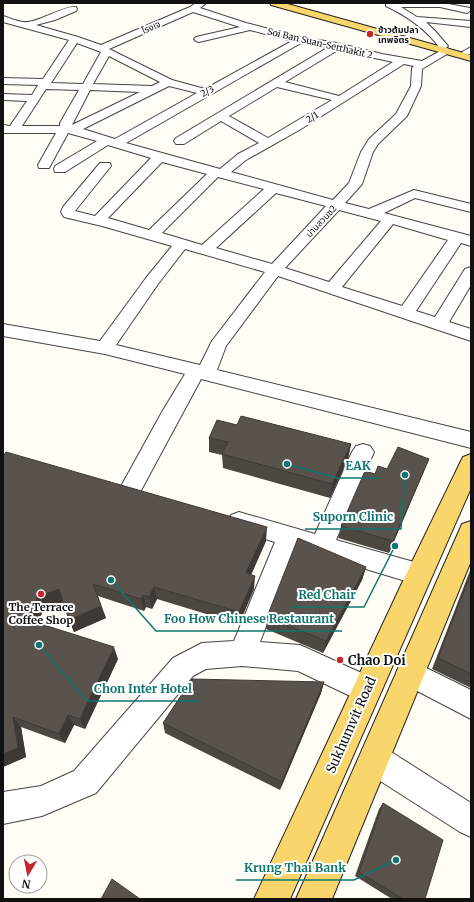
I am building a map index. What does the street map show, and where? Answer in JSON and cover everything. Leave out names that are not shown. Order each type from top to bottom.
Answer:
[{"type":"main road","points":[[274,3],[445,48],[470,53]]},
{"type":"main road","points":[[287,3],[445,48]]},
{"type":"main road","name":"Sukhumvit Road","points":[[272,899],[419,574],[471,463]]},
{"type":"main road","points":[[314,899],[471,531]]},
{"type":"street","name":"โรงเจ","points":[[104,50],[193,9],[202,3]]},
{"type":"street","points":[[392,3],[416,19],[440,41],[445,48],[422,64]]},
{"type":"street","points":[[392,3],[440,5],[467,10]]},
{"type":"street","points":[[27,25],[52,18],[73,8]]},
{"type":"street","name":"Soi Ban Suan-Setthakit 2","points":[[193,9],[300,40],[337,46],[401,61],[422,64]]},
{"type":"street","points":[[416,19],[471,24]]},
{"type":"street","points":[[3,20],[27,25],[75,39],[104,50],[168,82],[205,92]]},
{"type":"street","points":[[198,39],[251,27]]},
{"type":"street","points":[[8,129],[22,117],[75,39]]},
{"type":"street","name":"2/3","points":[[60,169],[300,40]]},
{"type":"street","points":[[180,140],[337,46]]},
{"type":"street","points":[[68,130],[66,128],[66,123],[87,87],[104,50]]},
{"type":"street","points":[[341,58],[355,50]]},
{"type":"street","name":"2/1","points":[[152,235],[220,172],[267,142],[297,127],[401,61]]},
{"type":"street","name":"บ่านสวนซ2","points":[[130,490],[172,412],[201,372],[218,345],[275,270],[355,184],[367,152],[373,142],[401,116],[416,86],[417,68],[422,64]]},
{"type":"street","points":[[260,105],[308,79]]},
{"type":"street","points":[[3,81],[87,87],[154,89]]},
{"type":"street","points":[[44,165],[68,130],[168,82]]},
{"type":"street","points":[[276,83],[340,99]]},
{"type":"street","points":[[3,98],[35,98]]},
{"type":"street","points":[[221,116],[267,142]]},
{"type":"street","points":[[9,117],[22,117]]},
{"type":"street","points":[[224,130],[237,125]]},
{"type":"street","points":[[8,129],[68,130],[159,157],[220,172],[464,240],[406,314]]},
{"type":"street","points":[[99,220],[159,157]]},
{"type":"street","points":[[105,166],[70,207],[68,212],[72,215],[99,220],[275,270],[471,334]]},
{"type":"street","points":[[205,250],[274,187]]},
{"type":"street","points":[[370,214],[414,194],[471,208]]},
{"type":"street","points":[[332,289],[390,219]]},
{"type":"street","points":[[106,348],[152,281],[181,244]]},
{"type":"street","points":[[439,324],[471,272]]},
{"type":"street","points":[[3,330],[106,348],[471,440]]},
{"type":"street","points":[[321,546],[363,452]]},
{"type":"street","points":[[108,483],[153,497]]},
{"type":"street","points":[[221,517],[419,574]]},
{"type":"street","points":[[242,653],[289,537]]},
{"type":"street","points":[[3,808],[42,801],[85,782],[183,667],[202,656],[242,653],[300,658],[367,690]]},
{"type":"street","points":[[410,673],[471,705]]},
{"type":"street","points":[[374,759],[471,821]]},
{"type":"building","points":[[241,416],[351,444],[332,484],[222,454],[228,442],[209,438],[217,420],[237,425]]},
{"type":"building","points":[[398,447],[429,459],[393,541],[341,526],[365,471],[375,474],[378,466],[387,469]]},
{"type":"building","points":[[6,452],[267,527],[246,573],[255,576],[239,612],[154,587],[149,597],[143,595],[141,599],[93,584],[101,606],[69,620],[59,589],[38,597],[25,619],[114,647],[80,719],[68,715],[59,734],[13,717],[18,748],[3,754],[3,456]]},
{"type":"building","points":[[298,538],[366,567],[326,641],[267,617]]},
{"type":"building","points":[[471,573],[471,674],[438,658]]},
{"type":"building","points":[[192,679],[324,682],[282,782],[163,723]]},
{"type":"building","points":[[383,803],[443,840],[425,899],[403,899],[359,872]]},
{"type":"building","points":[[112,879],[140,899],[101,899]]},
{"type":"place","name":"ข้าวต้มปลา เทพจิตร","points":[[370,34]]},
{"type":"place","name":"EAK","points":[[287,464]]},
{"type":"place","name":"Suporn Clinic","points":[[405,475]]},
{"type":"place","name":"Red Chair","points":[[395,546]]},
{"type":"place","name":"Foo How Chinese Restaurant","points":[[111,580]]},
{"type":"place","name":"The Terrace Coffee Shop","points":[[41,594]]},
{"type":"place","name":"Chon Inter Hotel","points":[[39,645]]},
{"type":"place","name":"Chao Doi","points":[[340,660]]},
{"type":"place","name":"Krung Thai Bank","points":[[396,860]]}]
